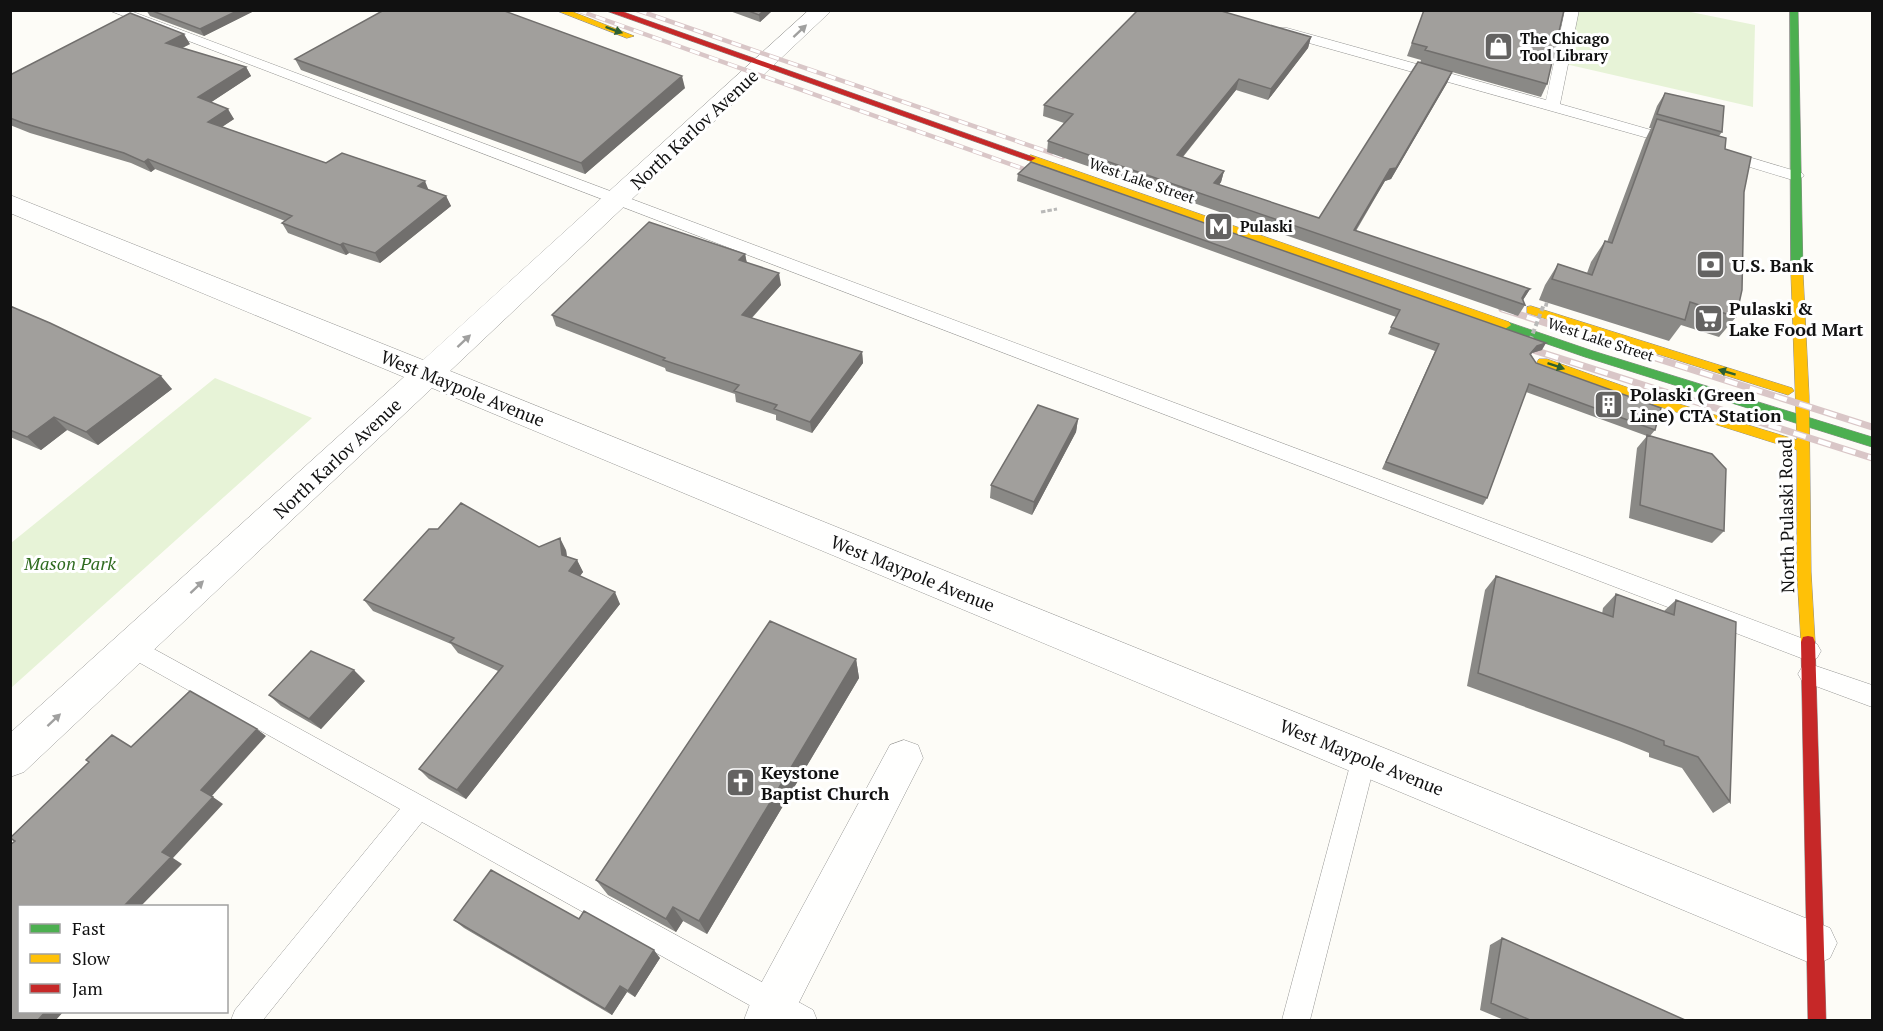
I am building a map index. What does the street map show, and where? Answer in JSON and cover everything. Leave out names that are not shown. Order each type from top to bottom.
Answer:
[{"type":"main road","points":[[559,10],[649,43]]},
{"type":"main road","name":"West Lake Street","points":[[608,10],[1589,354],[1872,442]]},
{"type":"main road","name":"North Pulaski Road","points":[[1794,10],[1797,293],[1808,398],[1803,420],[1804,572],[1809,662],[1817,1020]]},
{"type":"main road","name":"West Lake Street","points":[[1513,304],[1808,398]]},
{"type":"main road","points":[[1530,351],[1639,396],[1803,447]]},
{"type":"street","name":"North Karlov Avenue","points":[[10,759],[822,10]]},
{"type":"street","name":"West Maypole Avenue","points":[[10,202],[1815,943]]},
{"type":"street","points":[[781,1015],[904,758]]},
{"type":"lane","points":[[114,10],[617,200],[1809,662],[1872,696]]},
{"type":"lane","points":[[1552,107],[1572,10]]},
{"type":"lane","points":[[1264,26],[1685,144]]},
{"type":"lane","points":[[1708,151],[1796,176]]},
{"type":"lane","points":[[132,648],[419,807],[781,1015]]},
{"type":"lane","points":[[1296,1020],[1364,758]]},
{"type":"lane","points":[[245,1020],[419,807]]},
{"type":"path","points":[[1041,212],[1057,208]]},
{"type":"path","points":[[1530,351],[1544,304],[1548,305]]},
{"type":"green space","points":[[1572,11],[1686,11],[1755,25],[1753,107],[1561,63]]},
{"type":"green space","name":"Mason Park","points":[[215,378],[312,418],[11,688],[11,543]]},
{"type":"building","points":[[150,10],[239,10],[200,29]]},
{"type":"building","points":[[384,10],[502,10],[682,76],[581,163],[295,59]]},
{"type":"building","points":[[746,10],[764,10],[759,15]]},
{"type":"building","points":[[1138,10],[1218,10],[1311,37],[1271,89],[1239,79],[1177,155],[1224,171],[1214,183],[1319,218],[1418,62],[1452,72],[1396,168],[1390,169],[1354,230],[1530,289],[1522,298],[1525,305],[1048,141],[1073,114],[1044,105]]},
{"type":"building","points":[[1424,10],[1564,10],[1547,84],[1425,50],[1427,47],[1412,43]]},
{"type":"building","points":[[130,13],[184,34],[166,43],[246,67],[198,97],[228,109],[208,122],[326,163],[342,153],[425,181],[418,186],[446,196],[375,253],[343,243],[340,245],[282,223],[292,216],[148,159],[144,162],[124,153],[10,118],[10,75]]},
{"type":"building","points":[[1665,93],[1724,106],[1722,132],[1657,114]]},
{"type":"building","points":[[1657,119],[1726,138],[1725,149],[1751,157],[1744,192],[1742,290],[1736,317],[1690,302],[1685,320],[1552,279],[1558,264],[1592,275],[1605,241],[1612,243]]},
{"type":"building","points":[[1031,162],[1546,343],[1537,346],[1530,354],[1536,363],[1661,408],[1655,430],[1529,384],[1487,498],[1386,462],[1439,344],[1391,327],[1400,310],[1018,174]]},
{"type":"building","points":[[649,222],[745,254],[739,260],[779,273],[742,315],[862,352],[810,422],[774,409],[777,405],[734,391],[739,385],[663,360],[665,358],[552,315]]},
{"type":"building","points":[[10,306],[161,376],[86,432],[54,417],[27,437],[10,430]]},
{"type":"building","points":[[1038,405],[1078,419],[1034,502],[991,485]]},
{"type":"building","points":[[1647,435],[1712,454],[1726,469],[1724,531],[1640,505]]},
{"type":"building","points":[[461,503],[539,547],[560,538],[562,555],[577,560],[569,571],[615,592],[457,790],[419,769],[503,666],[450,642],[454,638],[364,600],[429,529],[438,529]]},
{"type":"building","points":[[1496,576],[1613,617],[1616,594],[1674,615],[1676,600],[1736,622],[1730,802],[1698,757],[1664,745],[1664,741],[1633,729],[1478,673]]},
{"type":"building","name":"Keystone Baptist Church","points":[[770,621],[856,659],[699,921],[673,907],[666,919],[596,880]]},
{"type":"building","points":[[311,651],[354,670],[309,719],[269,695]]},
{"type":"building","points":[[190,691],[257,729],[201,790],[213,797],[162,852],[171,857],[125,905],[18,905],[18,1013],[44,1013],[38,1020],[10,1020],[10,845],[15,841],[10,838],[89,762],[86,760],[112,735],[131,747]]},
{"type":"building","points":[[491,870],[579,919],[584,911],[654,950],[628,991],[620,986],[605,1009],[454,920]]},
{"type":"building","points":[[1502,938],[1685,1020],[1530,1020],[1491,1003]]},
{"type":"railway","points":[[577,10],[1038,174]]},
{"type":"railway","points":[[637,10],[1063,157]]},
{"type":"railway","points":[[1502,309],[1872,427]]},
{"type":"railway","points":[[1521,346],[1872,458]]},
{"type":"traffic: fast","points":[[1794,10],[1797,274]]},
{"type":"traffic: fast","points":[[1505,325],[1589,354],[1872,442]]},
{"type":"traffic: slow","points":[[559,10],[630,36]]},
{"type":"traffic: slow","points":[[1031,158],[1505,325]]},
{"type":"traffic: slow","points":[[1797,274],[1803,396],[1804,572],[1808,642]]},
{"type":"traffic: slow","points":[[1531,310],[1788,391]]},
{"type":"traffic: slow","points":[[1543,362],[1639,396],[1803,447]]},
{"type":"traffic: jam","points":[[608,10],[1031,158]]},
{"type":"traffic: jam","points":[[1808,642],[1817,1020]]},
{"type":"place","name":"The Chicago Tool Library","points":[[1499,47]]},
{"type":"place","name":"Pulaski","points":[[1219,226]]},
{"type":"place","name":"U.S. Bank","points":[[1711,265]]},
{"type":"place","name":"Pulaski & Lake Food Mart","points":[[1708,318]]},
{"type":"place","name":"Polaski (Green Line) CTA Station","points":[[1609,404]]},
{"type":"place","name":"Keystone Baptist Church","points":[[740,782]]}]
